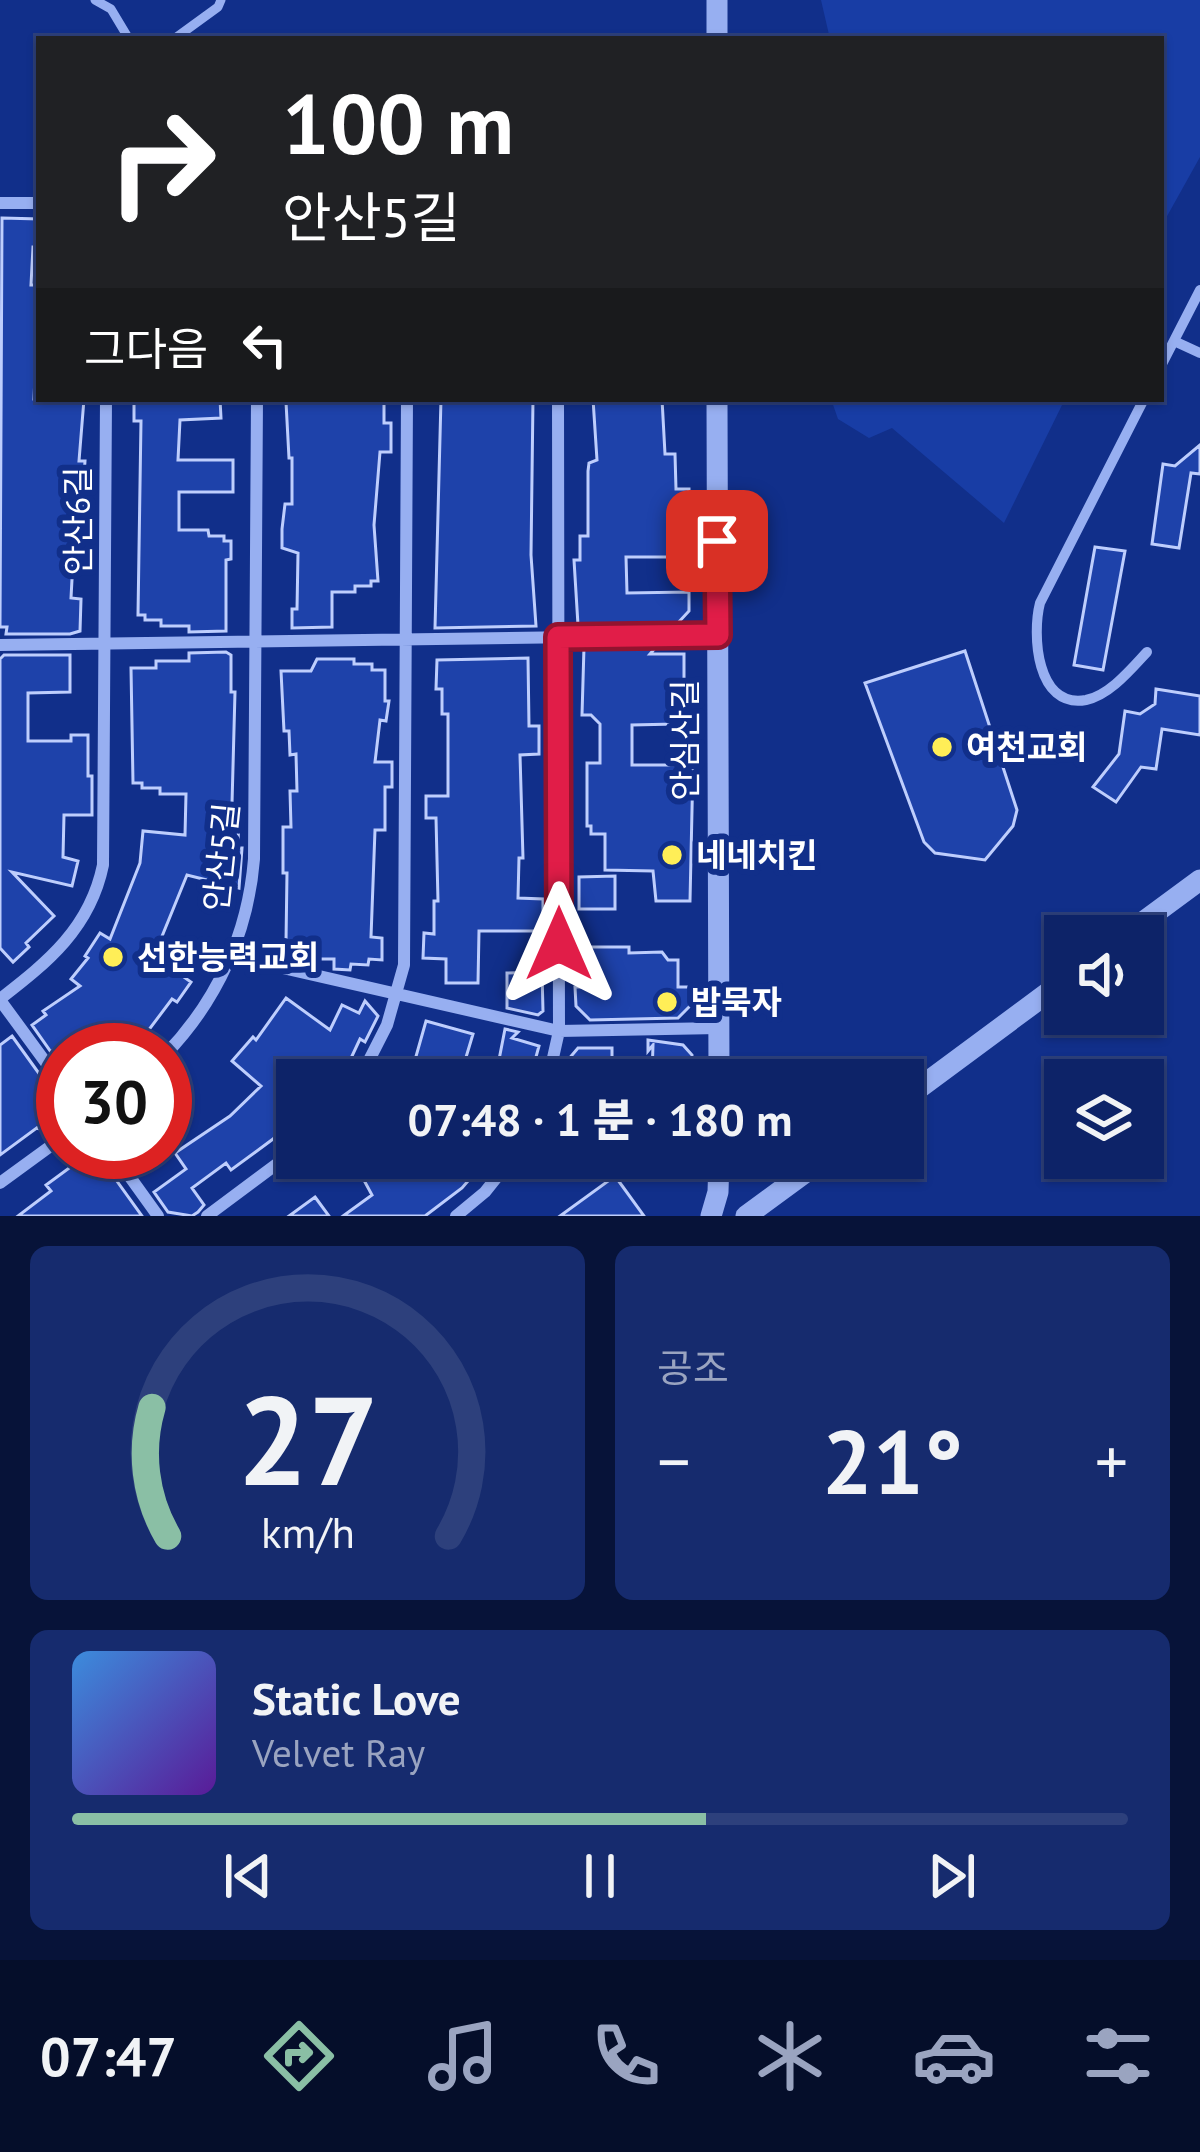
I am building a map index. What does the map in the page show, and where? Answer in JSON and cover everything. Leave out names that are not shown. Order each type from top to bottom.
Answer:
[{"type":"street","points":[[717,0],[717,36]]},
{"type":"street","points":[[0,203],[36,203]]},
{"type":"street","points":[[1164,360],[1200,290]]},
{"type":"street","points":[[1174,341],[1200,352]]},
{"type":"street","name":"안산6길","points":[[104,644],[106,402]]},
{"type":"street","points":[[256,641],[257,402]]},
{"type":"street","points":[[371,1059],[398,995],[406,932],[407,402]]},
{"type":"street","points":[[553,1059],[559,1031],[558,402]]},
{"type":"street","name":"안심산길","points":[[716,402],[719,1059]]},
{"type":"street","points":[[1142,402],[1040,603],[1034,627],[1051,688],[1067,699],[1087,700],[1107,689],[1147,652]]},
{"type":"street","points":[[0,645],[718,635]]},
{"type":"street","name":"안산5길","points":[[190,1023],[210,998],[231,956],[248,906],[254,859],[256,641]]},
{"type":"street","points":[[36,1049],[0,999],[61,950],[100,880],[105,848],[104,644]]},
{"type":"street","points":[[1152,915],[1200,880]]},
{"type":"street","points":[[231,956],[559,1031],[719,1028]]},
{"type":"street","points":[[924,1084],[1044,996]]},
{"type":"street","points":[[0,1184],[36,1157]]},
{"type":"street","points":[[206,1216],[276,1164]]},
{"type":"street","points":[[131,1179],[158,1216]]},
{"type":"street","points":[[455,1216],[496,1179]]},
{"type":"street","points":[[711,1216],[718,1179]]},
{"type":"street","points":[[746,1216],[796,1179]]},
{"type":"lane","points":[[95,0],[111,9],[127,36]]},
{"type":"lane","points":[[178,36],[221,0]]},
{"type":"shaded area","points":[[821,0],[1200,0],[1200,157],[1164,222],[1164,36],[829,36]]},
{"type":"shaded area","points":[[832,402],[1064,402],[1004,523],[892,428],[869,438],[838,419]]},
{"type":"building","points":[[2,218],[36,219],[31,285],[36,285],[34,399],[84,402],[79,461],[85,461],[80,538],[85,539],[84,561],[73,561],[71,598],[81,599],[80,631],[6,634],[7,627],[0,627]]},
{"type":"building","points":[[134,402],[220,402],[221,418],[180,420],[178,460],[233,460],[233,492],[179,492],[179,530],[208,530],[209,536],[231,541],[231,559],[226,560],[226,631],[189,632],[189,626],[161,626],[161,620],[138,615],[141,421],[134,421]]},
{"type":"building","points":[[286,402],[384,402],[384,423],[391,423],[391,452],[380,452],[374,525],[378,581],[355,586],[355,592],[332,592],[332,627],[292,628],[298,553],[282,548],[285,504],[292,504]]},
{"type":"building","points":[[441,402],[533,402],[531,555],[536,626],[435,628]]},
{"type":"building","points":[[593,402],[662,402],[665,454],[675,454],[676,489],[689,489],[689,511],[679,511],[680,557],[626,557],[627,593],[689,592],[689,611],[676,625],[578,625],[574,560],[580,560],[580,536],[588,536],[588,471],[589,463],[597,460]]},
{"type":"building","points":[[1200,445],[1200,474],[1191,473],[1179,548],[1152,544],[1163,464],[1175,466]]},
{"type":"building","points":[[1095,547],[1125,551],[1103,670],[1074,665]]},
{"type":"building","points":[[657,646],[650,654],[684,654],[684,688],[675,688],[675,724],[632,725],[632,765],[693,765],[690,901],[656,901],[653,871],[605,870],[605,834],[591,834],[587,826],[587,763],[600,763],[600,724],[591,715],[582,715],[584,647]]},
{"type":"building","name":"여천교회","points":[[965,651],[1017,810],[1013,826],[985,860],[935,853],[924,842],[865,683]]},
{"type":"building","points":[[189,653],[231,655],[231,692],[235,692],[232,804],[239,804],[238,848],[242,848],[239,888],[187,875],[154,956],[191,982],[154,1023],[36,1023],[36,1031],[32,1025],[46,1015],[43,1011],[80,986],[71,979],[100,933],[110,939],[140,863],[143,831],[185,835],[186,794],[160,794],[160,788],[133,783],[131,668],[156,668],[156,661],[189,661]]},
{"type":"building","points":[[4,655],[70,655],[70,692],[28,693],[28,741],[71,741],[71,735],[88,735],[88,776],[92,776],[92,815],[64,815],[63,857],[78,861],[72,886],[12,872],[54,916],[13,962],[0,948],[0,659]]},
{"type":"building","points":[[528,658],[529,726],[539,726],[539,754],[520,755],[523,858],[519,858],[518,898],[543,899],[543,931],[479,931],[478,983],[446,983],[446,959],[423,958],[424,933],[434,934],[434,901],[438,901],[436,818],[426,818],[426,796],[448,796],[448,714],[442,714],[442,689],[436,689],[437,660]]},
{"type":"building","points":[[317,659],[354,659],[354,664],[385,670],[385,701],[389,701],[386,721],[380,720],[375,762],[392,762],[392,787],[385,787],[385,830],[375,830],[371,937],[382,938],[382,960],[351,964],[350,970],[334,969],[334,959],[300,959],[300,953],[290,953],[290,942],[286,942],[283,827],[291,827],[290,791],[297,791],[296,754],[290,755],[289,731],[284,731],[281,671],[311,671]]},
{"type":"building","points":[[1156,689],[1200,696],[1200,735],[1162,729],[1156,769],[1141,767],[1116,802],[1093,787],[1119,754],[1125,711],[1140,714],[1155,704]]},
{"type":"building","points":[[615,876],[615,909],[579,909],[579,877]]},
{"type":"building","points":[[585,947],[629,947],[629,953],[662,952],[668,960],[678,960],[678,987],[690,987],[690,1006],[678,1018],[590,1020],[576,1006],[575,987],[585,987]]},
{"type":"building","points":[[542,972],[543,1011],[538,1015],[507,1008],[507,973]]},
{"type":"building","points":[[286,998],[330,1030],[342,1005],[359,1013],[365,1001],[378,1016],[351,1059],[276,1059],[276,1136],[231,1170],[226,1163],[192,1188],[204,1205],[198,1212],[192,1216],[168,1212],[154,1192],[172,1179],[192,1179],[192,1142],[230,1116],[261,1086],[232,1061],[253,1037],[256,1040]]},
{"type":"building","points":[[426,1021],[473,1034],[466,1059],[415,1059]]},
{"type":"building","points":[[505,1029],[518,1032],[512,1038],[539,1046],[535,1059],[499,1059]]},
{"type":"building","points":[[12,1036],[36,1069],[36,1128],[0,1155],[0,1045]]},
{"type":"building","points":[[648,1040],[683,1045],[692,1059],[653,1059],[653,1045],[648,1051]]},
{"type":"building","points":[[578,1048],[612,1048],[612,1059],[569,1059]]},
{"type":"building","points":[[54,1179],[115,1179],[142,1216],[18,1216],[51,1191],[46,1185]]},
{"type":"building","points":[[363,1179],[470,1179],[425,1216],[343,1216],[372,1195]]},
{"type":"building","points":[[617,1179],[644,1216],[560,1216]]},
{"type":"building","points":[[315,1197],[329,1216],[289,1216]]},
{"type":"place","name":"여천교회","points":[[942,747]]},
{"type":"place","name":"네네치킨","points":[[672,855]]},
{"type":"place","name":"선한능력교회","points":[[113,957]]},
{"type":"place","name":"밥묵자","points":[[667,1002]]},
{"type":"route","points":[[559,944],[558,637],[718,635],[717,541]]}]
